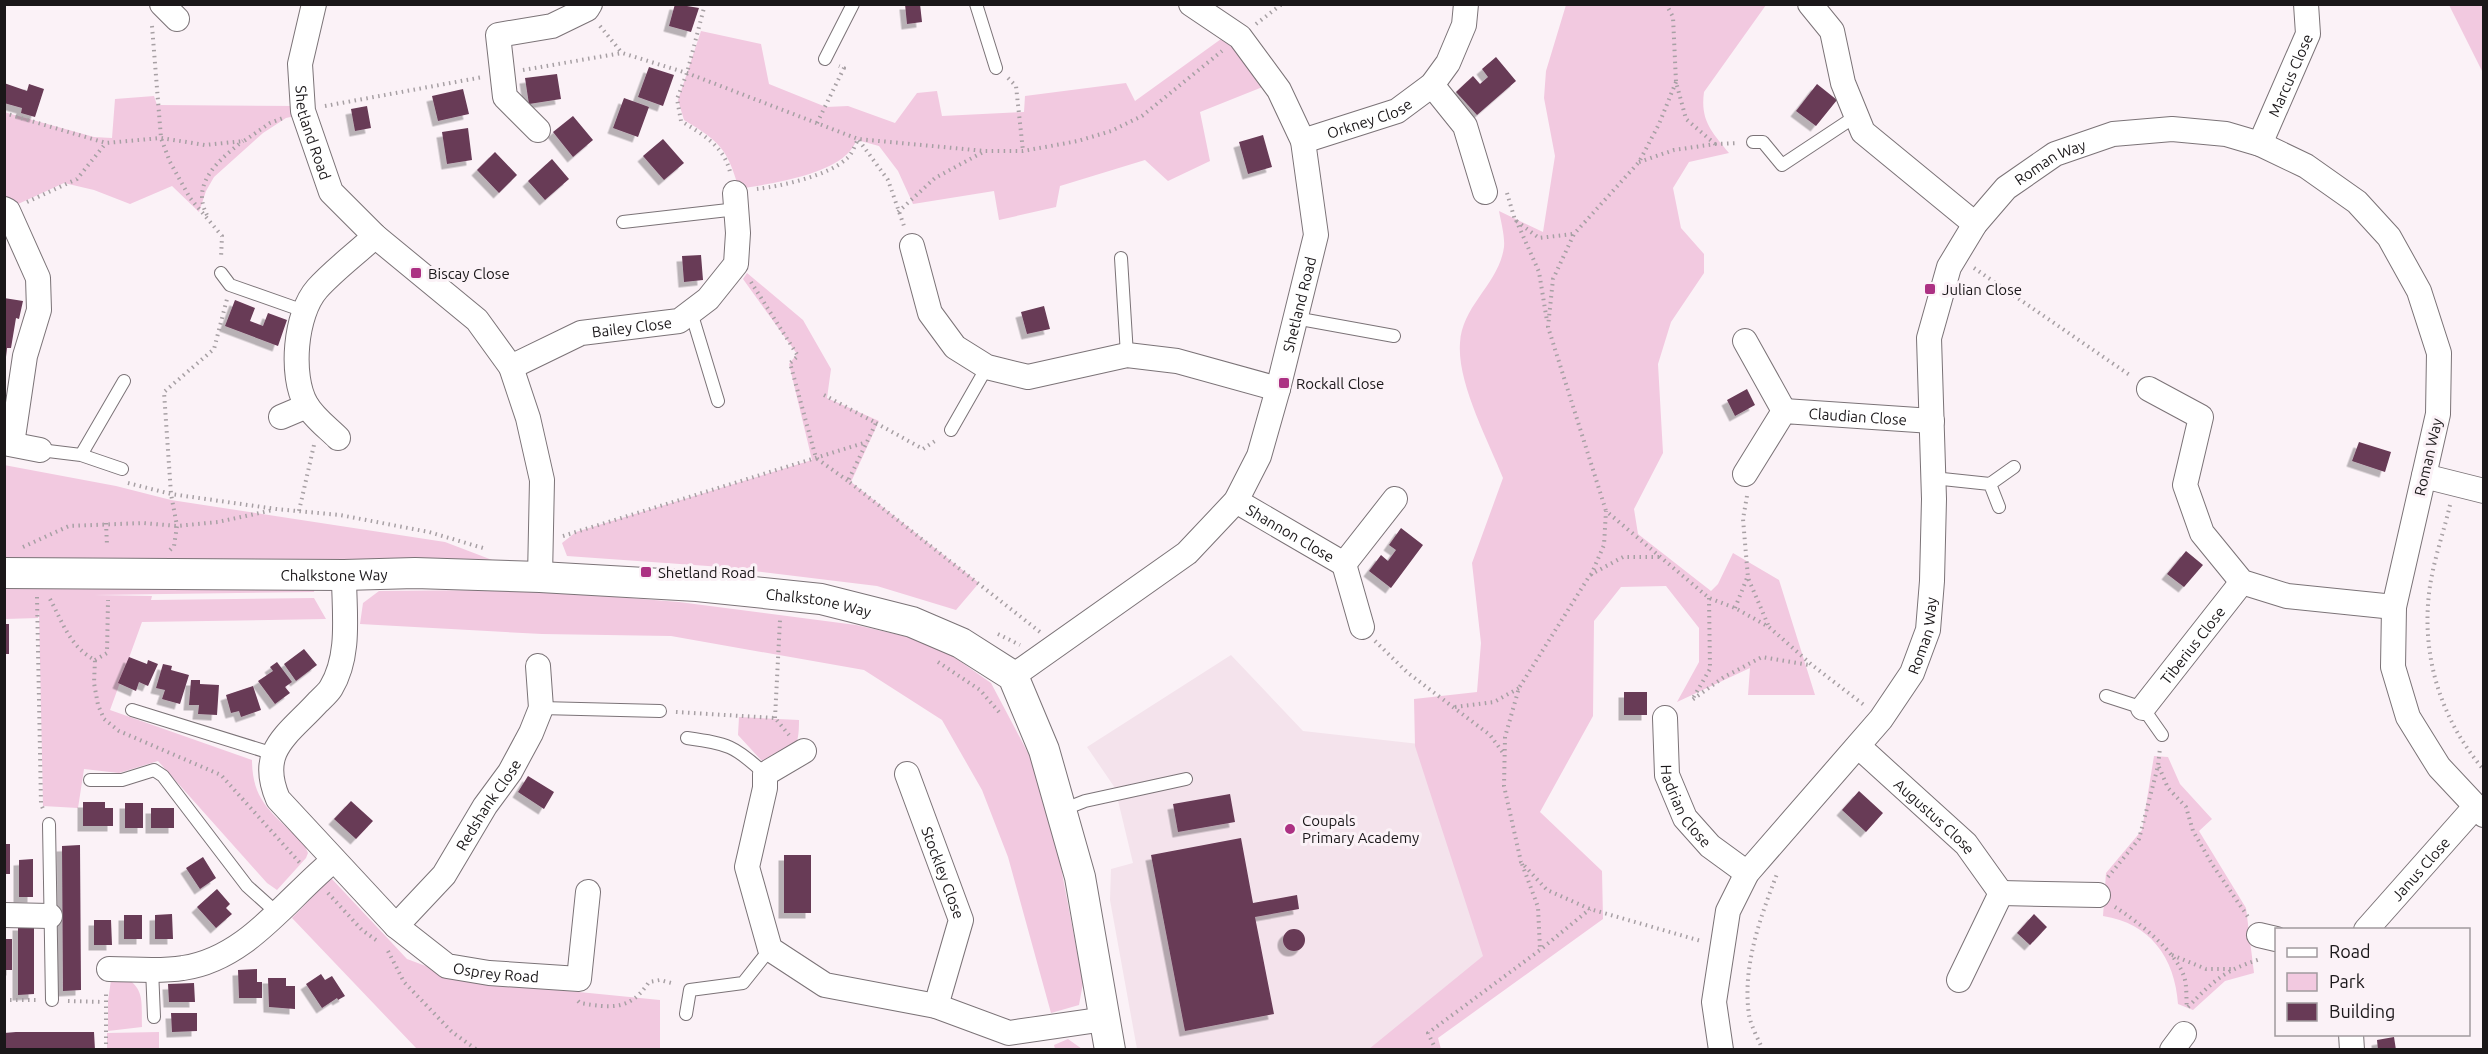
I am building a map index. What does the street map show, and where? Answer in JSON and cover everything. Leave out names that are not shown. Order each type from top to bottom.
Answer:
[{"type":"street","name":"Shetland Road","points":[[314,4],[300,64],[303,111],[331,192],[375,236],[477,320],[511,368],[528,418],[542,480],[540,576]]},
{"type":"street","name":"Shetland Road","points":[[1013,676],[1187,553],[1236,501],[1259,456],[1278,389],[1316,235],[1303,141],[1279,90],[1240,37],[1191,4]]},
{"type":"street","name":"Orkney Close","points":[[1303,141],[1397,111],[1432,85],[1448,63],[1464,25],[1466,4]]},
{"type":"street","points":[[1810,4],[1832,31],[1843,83],[1863,132],[1975,224]]},
{"type":"street","name":"Marcus Close","points":[[2260,144],[2308,34],[2306,4]]},
{"type":"street","points":[[538,130],[505,97],[498,35],[552,26],[589,7]]},
{"type":"street","points":[[1432,85],[1465,126],[1485,192]]},
{"type":"street","name":"Roman Way","points":[[1721,1050],[1714,1002],[1728,911],[1746,873],[1881,719],[1912,673],[1928,630],[1932,581],[1934,478],[1929,338],[1949,267],[1975,224],[2006,188],[2055,154],[2113,134],[2172,129],[2226,134],[2260,144],[2306,166],[2357,202],[2389,237],[2419,291],[2439,353],[2438,414],[2394,607],[2393,667],[2408,717],[2439,767],[2479,811]]},
{"type":"street","points":[[736,201],[738,233],[736,264]]},
{"type":"street","points":[[6,210],[38,278],[39,310],[25,356],[8,443],[40,450]]},
{"type":"street","points":[[322,422],[299,387],[296,356],[304,311],[316,291],[375,236]]},
{"type":"street","points":[[912,246],[930,313],[955,347],[987,367],[1028,377],[1127,355],[1177,361],[1278,389]]},
{"type":"street","name":"Bailey Close","points":[[511,368],[581,333],[679,321],[708,299],[736,264]]},
{"type":"street","points":[[1744,474],[1784,411],[1745,341]]},
{"type":"street","points":[[2149,389],[2201,417],[2185,485],[2202,533],[2242,582],[2287,596],[2394,607]]},
{"type":"street","name":"Claudian Close","points":[[1784,411],[1932,420]]},
{"type":"street","points":[[281,417],[322,422]]},
{"type":"street","points":[[2424,476],[2484,491]]},
{"type":"street","points":[[1362,627],[1344,564],[1395,499]]},
{"type":"street","name":"Shannon Close","points":[[1236,501],[1344,564]]},
{"type":"street","name":"Chalkstone Way","points":[[10,561],[165,574],[415,573],[540,576],[697,586],[821,599],[912,622],[962,643],[1013,676]]},
{"type":"street","name":"Osprey Road","points":[[344,575],[345,651],[331,689],[281,740],[270,762],[270,781],[278,799],[396,926],[447,966],[489,974],[579,979],[588,892]]},
{"type":"street","name":"Tiberius Close","points":[[2143,708],[2242,582]]},
{"type":"street","name":"Redshank Close","points":[[396,926],[444,875],[484,806],[510,772],[531,733],[541,708],[538,666]]},
{"type":"street","points":[[1013,676],[1044,750],[1080,877],[1110,1050]]},
{"type":"street","name":"Hadrian Close","points":[[1665,718],[1667,775],[1686,818],[1710,846],[1746,873]]},
{"type":"street","name":"Augustus Close","points":[[1858,746],[1966,844],[2001,893]]},
{"type":"street","points":[[804,751],[765,774],[765,788],[747,867],[770,949],[825,985],[936,1006],[1009,1033],[1105,1019]]},
{"type":"street","name":"Stockley Close","points":[[907,774],[961,920],[936,1006]]},
{"type":"street","name":"Janus Close","points":[[2368,928],[2479,811]]},
{"type":"street","points":[[109,969],[183,968],[220,957],[255,935],[276,912],[333,860]]},
{"type":"street","points":[[1959,980],[2001,893],[2098,895]]},
{"type":"street","points":[[4,915],[50,916]]},
{"type":"lane","points":[[825,59],[853,4]]},
{"type":"lane","points":[[976,4],[996,68]]},
{"type":"lane","points":[[1753,142],[1763,142],[1782,165],[1856,116]]},
{"type":"lane","points":[[623,222],[736,201]]},
{"type":"lane","points":[[1121,258],[1127,355]]},
{"type":"lane","points":[[220,273],[230,285],[304,311]]},
{"type":"lane","points":[[691,312],[718,401]]},
{"type":"lane","points":[[1295,318],[1394,336]]},
{"type":"lane","points":[[951,430],[987,367]]},
{"type":"lane","points":[[81,454],[124,381]]},
{"type":"lane","points":[[40,450],[81,454],[122,469]]},
{"type":"lane","points":[[1934,478],[1990,484],[2014,467]]},
{"type":"lane","points":[[1990,484],[1999,507]]},
{"type":"lane","points":[[2106,696],[2143,708],[2162,735]]},
{"type":"lane","points":[[541,708],[660,711]]},
{"type":"lane","points":[[132,710],[274,754]]},
{"type":"lane","points":[[687,738],[724,743],[744,754],[765,774]]},
{"type":"lane","points":[[90,780],[122,780],[154,770],[163,777],[247,886],[276,912]]},
{"type":"lane","points":[[1062,810],[1085,801],[1186,778]]},
{"type":"lane","points":[[49,824],[51,1000]]},
{"type":"lane","points":[[686,1014],[690,990],[743,983],[770,949]]},
{"type":"lane","points":[[152,969],[154,1017]]},
{"type":"path","points":[[705,4],[687,73],[677,99],[681,121],[709,138],[727,159],[736,201],[820,173],[847,159],[858,139]]},
{"type":"path","points":[[210,221],[201,203],[203,185],[216,165],[270,123],[303,111],[622,53],[687,73],[858,139],[985,151],[1023,151],[1078,141],[1142,116],[1282,4]]},
{"type":"path","points":[[1666,4],[1673,17],[1676,82],[1686,119],[1715,144]]},
{"type":"path","points":[[589,7],[622,53]]},
{"type":"path","points":[[164,14],[161,138],[170,162],[190,198],[222,236],[220,273]]},
{"type":"path","points":[[817,123],[844,69],[825,59]]},
{"type":"path","points":[[996,68],[1016,86],[1023,151]]},
{"type":"path","points":[[1548,327],[1553,279],[1574,234],[1638,162],[1659,124],[1676,82]]},
{"type":"path","points":[[4,113],[106,143],[161,138],[206,145],[244,141]]},
{"type":"path","points":[[858,139],[888,180],[912,246]]},
{"type":"path","points":[[1638,162],[1674,150],[1715,144],[1753,142]]},
{"type":"path","points":[[6,210],[76,179],[106,143]]},
{"type":"path","points":[[898,212],[935,178],[985,151]]},
{"type":"path","points":[[1485,192],[1507,192],[1515,219],[1539,272],[1548,327],[1606,511],[1604,545],[1590,575],[1519,688],[1505,737],[1503,786],[1521,862],[1538,907],[1540,950]]},
{"type":"path","points":[[1515,219],[1539,237],[1574,234]]},
{"type":"path","points":[[1956,256],[2066,334],[2149,389]]},
{"type":"path","points":[[736,264],[748,278],[798,356],[790,363],[816,458],[849,481],[1043,634]]},
{"type":"path","points":[[165,574],[164,560],[174,546],[177,526],[171,494],[164,392],[214,349],[230,285]]},
{"type":"path","points":[[824,395],[923,449],[951,430]]},
{"type":"path","points":[[299,511],[311,455],[322,422]]},
{"type":"path","points":[[849,481],[876,423]]},
{"type":"path","points":[[553,539],[867,442]]},
{"type":"path","points":[[1744,474],[1748,489],[1743,519],[1748,578],[1769,627]]},
{"type":"path","points":[[2455,484],[2430,586],[2428,638],[2441,702],[2467,750],[2484,770]]},
{"type":"path","points":[[171,494],[276,509],[340,515],[429,532],[490,551]]},
{"type":"path","points":[[10,561],[69,526],[106,524],[177,526],[218,522],[276,509]]},
{"type":"path","points":[[1606,511],[1709,598],[1769,627],[1812,665],[1881,719]]},
{"type":"path","points":[[106,524],[107,545]]},
{"type":"path","points":[[1590,575],[1623,557],[1659,557]]},
{"type":"path","points":[[1735,609],[1748,578]]},
{"type":"path","points":[[36,590],[41,804],[49,824]]},
{"type":"path","points":[[45,590],[74,645],[80,652],[95,660]]},
{"type":"path","points":[[1709,598],[1710,669],[1692,700],[1724,677],[1762,657],[1812,665]]},
{"type":"path","points":[[95,660],[107,653],[108,600]]},
{"type":"path","points":[[769,617],[792,620]]},
{"type":"path","points":[[780,618],[775,718],[804,751]]},
{"type":"path","points":[[1362,627],[1408,674],[1490,735],[1505,754]]},
{"type":"path","points":[[933,659],[980,690],[1004,721]]},
{"type":"path","points":[[95,660],[94,683],[98,705],[104,719],[128,736],[221,775],[362,930],[384,945],[392,956],[404,982],[452,1032],[477,1050]]},
{"type":"path","points":[[1454,707],[1494,702],[1519,688]]},
{"type":"path","points":[[660,711],[775,718]]},
{"type":"path","points":[[2162,735],[2158,766],[2139,839],[2110,875],[2098,895],[2130,916],[2171,954],[2185,978],[2187,1008],[2178,1042]]},
{"type":"path","points":[[2158,766],[2168,788],[2186,807],[2193,831],[2212,864],[2270,937],[2262,958],[2232,969],[2211,984],[2187,1008]]},
{"type":"path","points":[[1521,862],[1547,890],[1590,909],[1722,947]]},
{"type":"path","points":[[1762,1050],[1749,1016],[1749,969],[1762,911],[1779,870]]},
{"type":"path","points":[[1436,1050],[1428,1033],[1540,950],[1590,909]]},
{"type":"path","points":[[2171,954],[2206,969],[2232,969]]},
{"type":"path","points":[[105,1050],[104,1002],[109,969]]},
{"type":"path","points":[[561,978],[580,1003],[602,1007],[626,1005],[642,993],[649,982],[660,980],[690,990]]},
{"type":"shaded area","name":"Coupals Primary Academy","points":[[1231,655],[1303,731],[1437,746],[1527,946],[1373,1049],[1137,1049],[1110,900],[1111,869],[1133,863],[1115,788],[1087,747]]},
{"type":"green space","points":[[1566,5],[1766,5],[1704,92],[1706,119],[1729,153],[1689,162],[1673,188],[1681,228],[1704,254],[1704,273],[1671,322],[1658,364],[1663,453],[1634,509],[1638,534],[1711,591],[1718,584],[1733,553],[1779,580],[1815,695],[1748,695],[1750,668],[1677,702],[1699,662],[1699,628],[1666,586],[1621,587],[1594,621],[1593,716],[1540,812],[1602,871],[1603,919],[1438,1038],[1441,1049],[1369,1049],[1483,956],[1415,746],[1414,699],[1477,692],[1481,643],[1472,563],[1503,478],[1468,393],[1460,359],[1460,343],[1467,317],[1501,260],[1504,243],[1499,211],[1543,232],[1555,156],[1544,98],[1546,71]]},
{"type":"green space","points":[[2449,5],[2483,5],[2483,73]]},
{"type":"green space","points":[[701,31],[761,44],[769,84],[826,107],[848,106],[895,123],[917,93],[937,91],[942,116],[1024,112],[1025,96],[1126,83],[1135,101],[1228,34],[1265,86],[1200,112],[1210,161],[1168,181],[1145,160],[1060,186],[1056,207],[999,220],[994,191],[913,204],[898,171],[879,146],[857,140],[846,155],[810,174],[739,189],[726,155],[706,134],[684,120],[678,100]]},
{"type":"green space","points":[[154,96],[157,105],[296,106],[299,115],[286,118],[263,133],[214,177],[206,191],[199,212],[172,186],[130,204],[94,190],[64,183],[5,210],[4,112],[94,137],[112,138],[115,99]]},
{"type":"green space","points":[[747,273],[803,320],[831,369],[827,398],[879,421],[851,482],[979,583],[956,610],[877,586],[722,567],[567,556],[562,543],[576,532],[812,460],[789,364],[797,354],[743,279]]},
{"type":"green space","points":[[4,465],[116,486],[171,500],[445,542],[513,568],[317,571],[314,592],[94,595],[152,596],[151,600],[314,598],[326,619],[142,622],[110,710],[252,760],[256,788],[261,798],[275,816],[304,844],[308,853],[277,890],[267,883],[158,761],[119,773],[84,769],[78,808],[43,806],[39,612],[38,618],[5,619]]},
{"type":"green space","points":[[494,590],[679,602],[856,625],[934,643],[991,683],[1036,768],[1059,857],[1083,983],[1079,1005],[1051,1013],[1008,857],[982,790],[942,720],[864,670],[671,636],[542,634],[360,624],[363,603],[379,591]]},
{"type":"green space","points":[[739,717],[799,720],[796,743],[789,752],[768,763],[761,760],[738,735]]},
{"type":"green space","points":[[2154,756],[2168,757],[2180,784],[2212,819],[2199,831],[2246,908],[2254,973],[2225,981],[2193,1010],[2178,1004],[2172,972],[2157,945],[2134,926],[2103,916],[2106,873],[2142,830]]},
{"type":"green space","points":[[331,878],[407,959],[466,981],[660,1000],[660,1049],[417,1049],[292,918]]},
{"type":"green space","points":[[124,977],[136,986],[139,992],[142,1004],[142,1027],[108,1031],[111,980]]},
{"type":"green space","points":[[159,1032],[159,1049],[107,1049],[107,1033]]},
{"type":"green space","points":[[1068,1039],[1082,1049],[1055,1049],[1054,1045]]},
{"type":"building","points":[[675,4],[699,8],[691,32],[669,26]]},
{"type":"building","points":[[905,4],[920,4],[922,22],[907,24]]},
{"type":"building","points":[[1496,57],[1516,81],[1477,115],[1456,92],[1473,76],[1480,84],[1488,77],[1482,69]]},
{"type":"building","points":[[649,67],[674,75],[663,106],[638,97]]},
{"type":"building","points":[[557,74],[561,99],[529,104],[525,78]]},
{"type":"building","points":[[4,83],[27,91],[29,84],[44,89],[35,117],[21,113],[22,108],[4,103]]},
{"type":"building","points":[[1817,84],[1837,100],[1816,126],[1796,111]]},
{"type":"building","points":[[463,89],[469,114],[438,121],[432,96]]},
{"type":"building","points":[[624,98],[649,107],[638,137],[613,128]]},
{"type":"building","points":[[367,106],[371,128],[355,131],[351,109]]},
{"type":"building","points":[[573,116],[593,140],[573,157],[553,132]]},
{"type":"building","points":[[468,128],[472,160],[447,164],[442,132]]},
{"type":"building","points":[[1263,135],[1272,167],[1248,174],[1239,142]]},
{"type":"building","points":[[663,139],[684,163],[664,180],[643,156]]},
{"type":"building","points":[[495,152],[517,175],[499,193],[477,170]]},
{"type":"building","points":[[552,159],[569,179],[545,200],[528,181]]},
{"type":"building","points":[[701,255],[703,280],[684,282],[682,256]]},
{"type":"building","points":[[4,298],[23,301],[19,319],[16,318],[11,348],[7,348],[6,357]]},
{"type":"building","points":[[235,300],[255,308],[250,321],[263,326],[268,313],[287,320],[278,346],[225,326]]},
{"type":"building","points":[[1044,306],[1050,329],[1027,334],[1021,312]]},
{"type":"building","points":[[1747,389],[1755,405],[1735,416],[1727,400]]},
{"type":"building","points":[[2359,442],[2391,452],[2385,472],[2352,461]]},
{"type":"building","points":[[1401,528],[1423,545],[1391,588],[1369,571],[1381,555],[1388,561],[1396,550],[1389,545]]},
{"type":"building","points":[[2186,551],[2203,565],[2184,587],[2167,574]]},
{"type":"building","points":[[4,624],[9,624],[9,654],[4,654]]},
{"type":"building","points":[[304,649],[317,665],[296,681],[284,664]]},
{"type":"building","points":[[129,657],[147,664],[148,660],[158,664],[148,686],[139,682],[136,691],[118,683]]},
{"type":"building","points":[[277,662],[292,682],[285,687],[290,693],[275,704],[258,681],[273,671],[270,667]]},
{"type":"building","points":[[163,664],[172,666],[171,670],[189,675],[180,704],[162,699],[165,690],[156,688]]},
{"type":"building","points":[[191,680],[200,680],[200,684],[219,685],[217,715],[198,714],[199,705],[189,705]]},
{"type":"building","points":[[253,686],[261,710],[241,717],[239,711],[231,713],[226,695]]},
{"type":"building","points":[[1624,692],[1647,692],[1647,715],[1624,715]]},
{"type":"building","points":[[528,776],[554,792],[544,809],[518,792]]},
{"type":"building","points":[[1859,791],[1883,813],[1866,832],[1842,810]]},
{"type":"building","points":[[1230,794],[1235,822],[1178,832],[1173,804]]},
{"type":"building","points":[[351,801],[373,821],[356,839],[334,819]]},
{"type":"building","points":[[83,802],[105,802],[105,808],[113,808],[113,826],[83,826]]},
{"type":"building","points":[[125,803],[143,803],[143,828],[125,828]]},
{"type":"building","points":[[151,808],[174,808],[174,828],[151,828]]},
{"type":"building","points":[[1241,838],[1253,903],[1297,895],[1299,909],[1255,917],[1274,1014],[1185,1031],[1151,855]]},
{"type":"building","points":[[4,844],[10,844],[10,874],[4,874]]},
{"type":"building","points":[[80,845],[81,990],[63,991],[62,846]]},
{"type":"building","points":[[784,855],[811,855],[811,913],[784,913]]},
{"type":"building","points":[[203,857],[216,878],[200,889],[186,868]]},
{"type":"building","points":[[33,859],[33,897],[19,897],[19,860]]},
{"type":"building","points":[[217,889],[230,904],[226,908],[232,914],[216,928],[197,907]]},
{"type":"building","points":[[172,914],[173,939],[155,939],[155,915]]},
{"type":"building","points":[[2034,914],[2047,927],[2030,945],[2017,933]]},
{"type":"building","points":[[124,915],[142,915],[142,939],[124,939]]},
{"type":"building","points":[[94,920],[111,920],[112,945],[94,945]]},
{"type":"building","points":[[18,925],[34,925],[34,994],[18,995]]},
{"type":"building","points":[[1290,929],[1298,929],[1305,936],[1305,944],[1298,951],[1290,951],[1283,944],[1283,936]]},
{"type":"building","points":[[4,939],[12,939],[12,970],[4,970]]},
{"type":"building","points":[[257,969],[257,982],[262,982],[262,998],[239,998],[238,970]]},
{"type":"building","points":[[321,974],[325,980],[332,976],[345,996],[338,1000],[337,998],[322,1008],[306,984]]},
{"type":"building","points":[[268,978],[286,978],[286,986],[295,986],[295,1009],[269,1007]]},
{"type":"building","points":[[194,983],[195,1002],[169,1002],[168,984]]},
{"type":"building","points":[[171,1013],[197,1013],[197,1031],[172,1032]]},
{"type":"building","points":[[94,1032],[95,1050],[4,1050],[4,1033]]},
{"type":"building","points":[[2394,1037],[2396,1050],[2378,1050],[2377,1040]]},
{"type":"place","name":"Biscay Close","points":[[416,273]]},
{"type":"place","name":"Julian Close","points":[[1930,289]]},
{"type":"place","name":"Rockall Close","points":[[1284,383]]},
{"type":"place","name":"Shetland Road","points":[[646,572]]},
{"type":"place","name":"Coupals Primary Academy","points":[[1290,829]]}]
